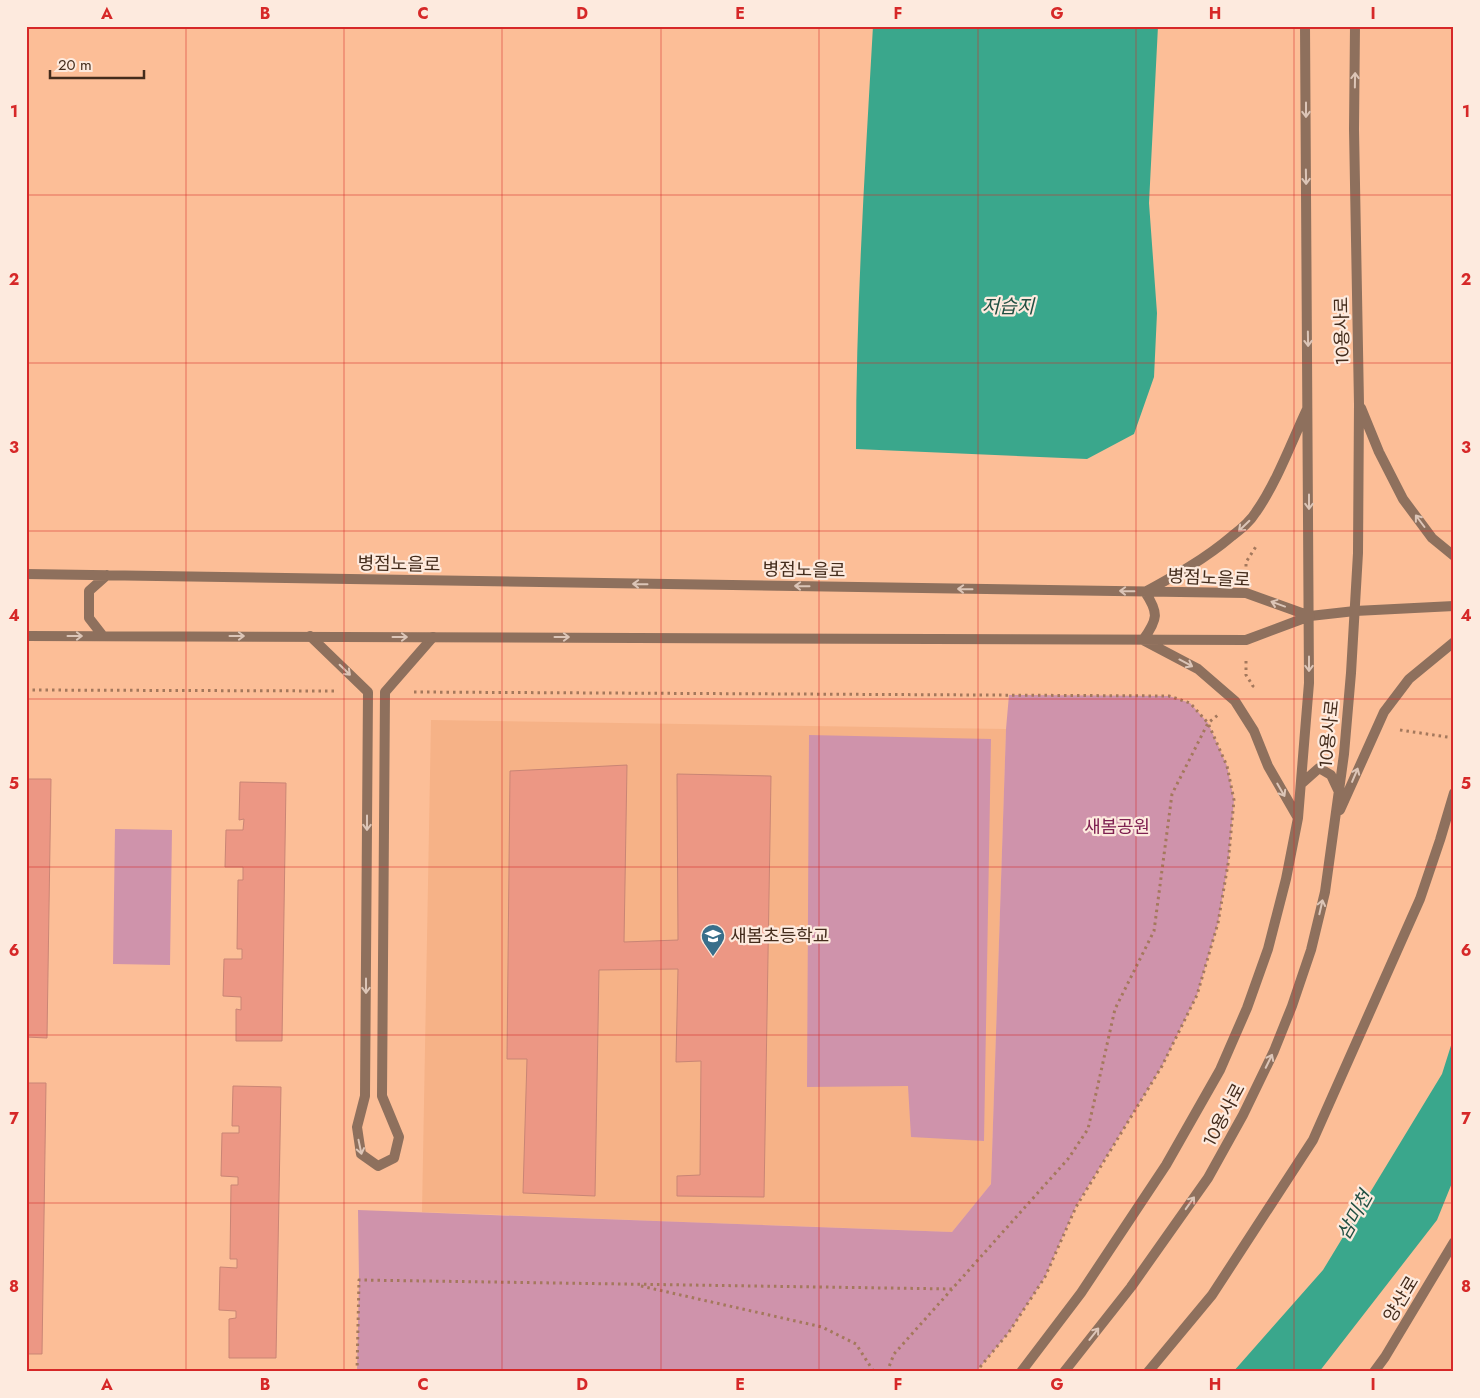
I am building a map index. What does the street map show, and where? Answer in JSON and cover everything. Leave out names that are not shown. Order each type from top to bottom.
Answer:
[{"type":"street","name":"10용사로","points":[[1021,1372],[1081,1292],[1161,1173],[1220,1070],[1248,1008],[1268,949],[1286,879],[1298,818],[1309,683],[1305,26]]},
{"type":"street","name":"10용사로","points":[[1064,1372],[1131,1288],[1202,1186],[1243,1115],[1274,1051],[1292,1006],[1311,950],[1325,892],[1344,754],[1358,553],[1359,404],[1354,129],[1355,26]]},
{"type":"street","points":[[1359,404],[1379,452],[1403,499],[1432,538],[1454,556]]},
{"type":"street","points":[[1144,640],[1154,625],[1155,607],[1145,592],[1189,568],[1219,547],[1256,513],[1269,490],[1308,406]]},
{"type":"street","name":"병점노을로","points":[[26,574],[1246,593],[1310,616]]},
{"type":"street","points":[[104,636],[89,618],[89,592],[107,575]]},
{"type":"street","points":[[26,636],[1246,640],[1310,616],[1355,611],[1454,606]]},
{"type":"street","points":[[310,636],[368,692],[365,1096],[357,1128],[361,1154],[378,1166],[394,1158],[399,1136],[382,1096],[385,692],[433,637]]},
{"type":"street","points":[[1144,640],[1198,669],[1235,701],[1254,731],[1268,766],[1298,818]]},
{"type":"street","points":[[1336,820],[1384,712],[1408,679],[1454,642]]},
{"type":"street","points":[[1301,784],[1319,768],[1331,775],[1338,791]]},
{"type":"street","points":[[1148,1372],[1212,1295],[1313,1140],[1420,899],[1454,793]]},
{"type":"street","name":"양산로","points":[[1374,1372],[1385,1357],[1454,1242]]},
{"type":"path","points":[[1246,562],[1259,541]]},
{"type":"path","points":[[1246,675],[1253,686]]},
{"type":"path","points":[[26,690],[368,692]]},
{"type":"path","points":[[385,692],[1169,696],[1190,703],[1208,723],[1227,766],[1234,800],[1228,864],[1218,923],[1197,995],[1162,1066],[1076,1206],[1045,1277],[1009,1332],[976,1372]]},
{"type":"path","points":[[887,1372],[894,1354],[1068,1159],[1088,1129],[1115,1009],[1154,931],[1172,794],[1208,723]]},
{"type":"path","points":[[1400,730],[1454,738]]},
{"type":"path","points":[[357,1372],[359,1280],[952,1289]]},
{"type":"path","points":[[633,1284],[822,1327],[856,1344],[874,1372]]},
{"type":"shaded area","name":"새봄초등학교","points":[[431,720],[1006,729],[991,1184],[952,1232],[422,1212]]},
{"type":"green space","name":"새봄공원","points":[[1009,695],[1169,696],[1190,703],[1208,723],[1227,766],[1234,800],[1228,864],[1218,923],[1197,995],[1162,1066],[1076,1206],[1045,1277],[1009,1332],[976,1372],[357,1372],[358,1210],[952,1232],[991,1184],[1006,729]]},
{"type":"green space","points":[[809,735],[991,739],[984,1141],[911,1137],[908,1086],[807,1087]]},
{"type":"green space","points":[[115,829],[172,830],[170,965],[113,964]]},
{"type":"water","name":"저습지","points":[[873,26],[1158,26],[1149,203],[1157,313],[1154,377],[1134,434],[1087,459],[856,449],[859,290]]},
{"type":"water","points":[[1454,1036],[1454,1178],[1437,1220],[1319,1372],[1233,1372],[1323,1270],[1442,1074]]},
{"type":"building","points":[[627,765],[624,942],[678,940],[677,774],[771,776],[764,1197],[677,1196],[677,1176],[700,1175],[701,1061],[676,1062],[678,969],[599,970],[595,1196],[523,1193],[527,1059],[507,1059],[510,771]]},
{"type":"building","points":[[26,779],[51,779],[47,1038],[26,1037]]},
{"type":"building","points":[[240,782],[286,783],[282,1041],[236,1041],[236,1009],[241,1010],[241,997],[223,996],[224,959],[242,959],[242,949],[237,949],[238,880],[243,880],[243,867],[225,867],[226,830],[243,830],[244,819],[239,820]]},
{"type":"building","points":[[26,1083],[46,1083],[42,1354],[26,1354]]},
{"type":"building","points":[[233,1086],[281,1087],[276,1358],[229,1358],[229,1319],[236,1318],[236,1311],[219,1310],[220,1267],[237,1268],[237,1259],[230,1259],[231,1185],[238,1185],[238,1177],[221,1176],[222,1133],[239,1133],[239,1126],[232,1126]]},
{"type":"place","name":"새봄초등학교","points":[[713,957]]},
{"type":"water label","name":"삼미천","points":[[1354,1215]]}]
